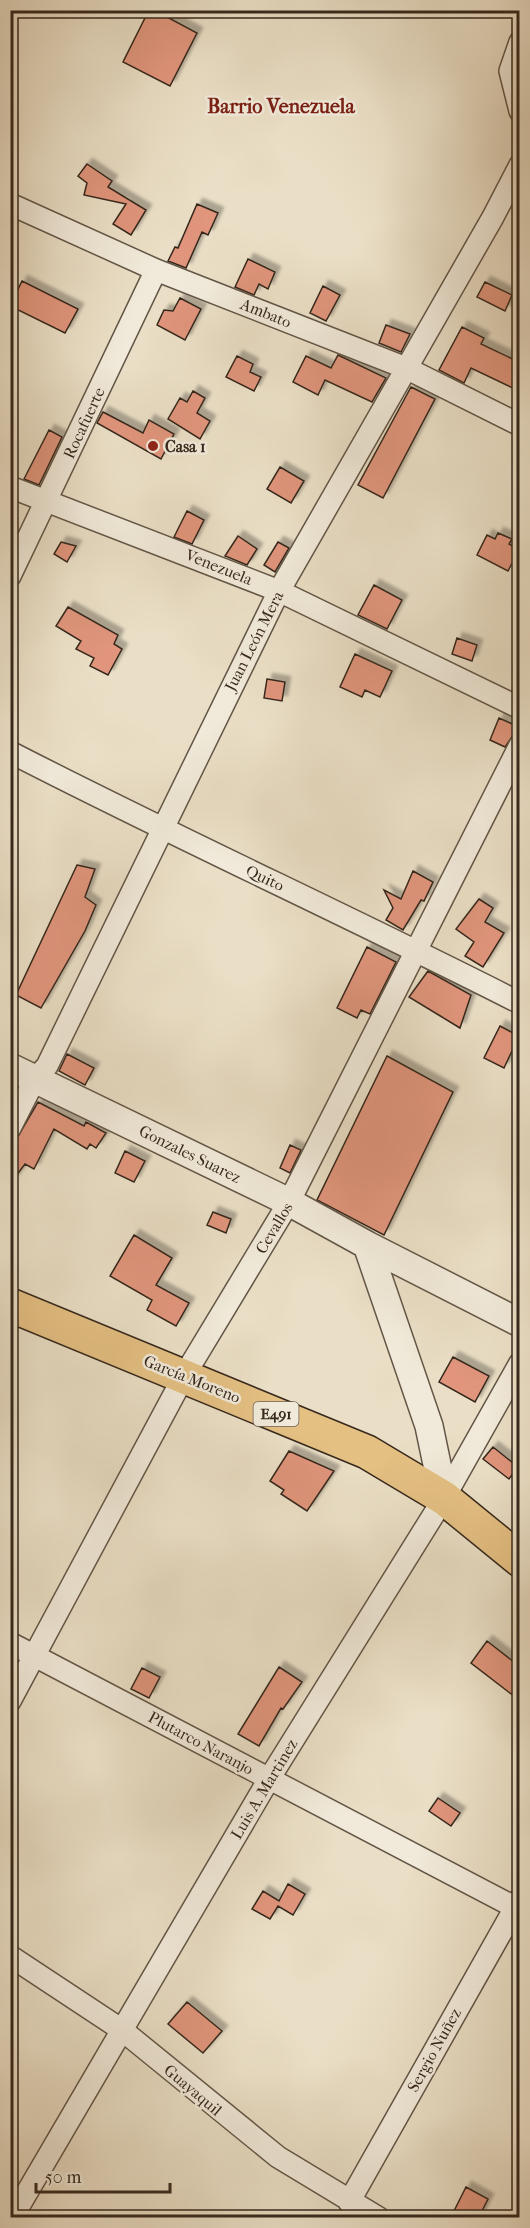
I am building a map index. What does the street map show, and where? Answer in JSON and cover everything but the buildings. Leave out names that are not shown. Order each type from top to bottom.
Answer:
[{"type":"highway","name":"García Moreno","points":[[10,1305],[367,1452],[444,1498],[519,1560]]},
{"type":"street","points":[[519,42],[510,71],[519,111]]},
{"type":"street","name":"Juan León Mera","points":[[10,1128],[35,1079],[47,1066],[279,591],[493,217],[519,165]]},
{"type":"street","name":"Ambato","points":[[10,204],[156,270],[406,368],[519,425]]},
{"type":"street","name":"Rocafuerte","points":[[10,576],[48,501],[156,270]]},
{"type":"street","name":"Venezuela","points":[[10,487],[279,591],[519,708]]},
{"type":"street","name":"Cevallos","points":[[10,1701],[184,1376],[289,1202],[519,745]]},
{"type":"street","name":"Quito","points":[[10,752],[161,829],[519,1003]]},
{"type":"street","name":"Gonzales Suarez","points":[[10,1067],[289,1202],[519,1323]]},
{"type":"street","points":[[367,1245],[429,1426],[444,1498]]},
{"type":"street","name":"Luis A. Martinez","points":[[12,2217],[269,1779],[444,1498],[519,1363]]},
{"type":"street","name":"Plutarco Naranjo","points":[[10,1643],[518,1906]]},
{"type":"street","name":"Sergio Nuñez","points":[[349,2202],[518,1906]]},
{"type":"street","name":"Guayaquil","points":[[10,1956],[122,2030],[278,2157],[349,2202],[379,2217]]},
{"type":"place","name":"Casa 1","points":[[153,446]]},
{"type":"district","name":"Barrio Venezuela","points":[[281,106]]}]
